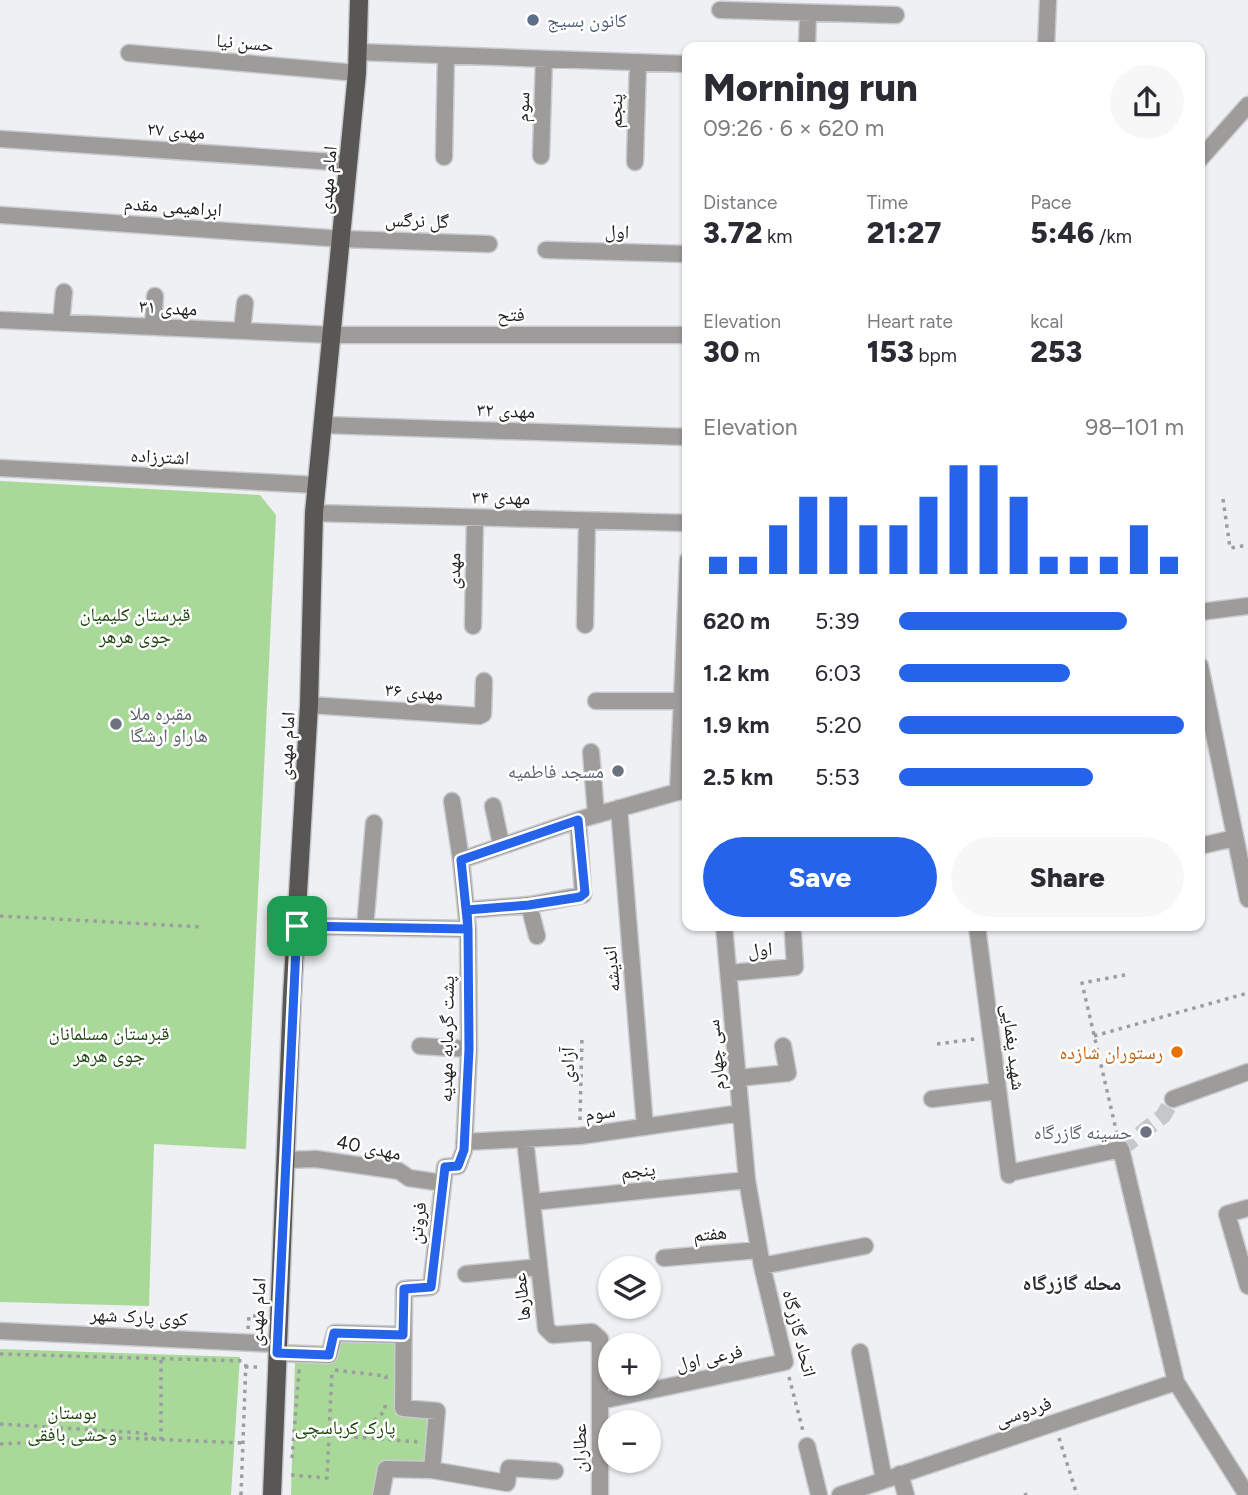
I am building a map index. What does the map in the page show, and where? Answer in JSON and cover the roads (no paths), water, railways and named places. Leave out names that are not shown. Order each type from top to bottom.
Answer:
[{"type":"main road","name":"امام مهدی","points":[[272,1495],[285,1160],[309,705],[314,513],[343,239],[357,73],[359,0]]},
{"type":"street","points":[[1046,42],[1048,0]]},
{"type":"street","points":[[720,10],[896,15]]},
{"type":"street","points":[[807,42],[808,13]]},
{"type":"street","points":[[358,52],[682,64]]},
{"type":"street","name":"حسن نیا","points":[[129,53],[357,73]]},
{"type":"street","points":[[444,157],[446,55]]},
{"type":"street","name":"سوم","points":[[541,156],[544,59]]},
{"type":"street","name":"پنجم","points":[[635,162],[638,62]]},
{"type":"street","points":[[1205,153],[1248,105]]},
{"type":"street","name":"مهدی ۲۷","points":[[0,139],[349,163]]},
{"type":"street","name":"ابراهیمی مقدم","points":[[0,215],[343,239]]},
{"type":"street","name":"گل نرگس","points":[[343,239],[489,244]]},
{"type":"street","name":"اول","points":[[546,250],[682,254]]},
{"type":"street","points":[[61,323],[64,292]]},
{"type":"street","points":[[153,327],[155,296]]},
{"type":"street","points":[[242,331],[244,303]]},
{"type":"street","name":"مهدی ۳۱","points":[[0,320],[334,335]]},
{"type":"street","name":"فتح","points":[[334,335],[682,335]]},
{"type":"street","name":"مهدی ۳۲","points":[[324,425],[682,437]]},
{"type":"street","name":"اشترزاده","points":[[0,468],[317,485]]},
{"type":"street","name":"مهدی ۳۴","points":[[314,513],[682,523]]},
{"type":"street","name":"مهدی","points":[[473,626],[475,518]]},
{"type":"street","points":[[585,625],[587,521]]},
{"type":"street","points":[[1205,611],[1248,606]]},
{"type":"street","name":"مهدی ۳۶","points":[[309,705],[479,716],[482,714],[484,681]]},
{"type":"street","points":[[682,689],[682,746]]},
{"type":"street","points":[[1205,691],[1248,899]]},
{"type":"street","points":[[596,701],[681,701]]},
{"type":"street","points":[[1205,750],[1217,748]]},
{"type":"street","points":[[592,752],[596,814]]},
{"type":"street","points":[[461,860],[501,844],[596,814],[682,790]]},
{"type":"street","name":"پشت گرمابه مهدیه","points":[[452,801],[468,929],[469,1049],[464,1146]]},
{"type":"street","points":[[494,806],[501,844]]},
{"type":"street","name":"اندیشه","points":[[619,808],[645,1127]]},
{"type":"street","points":[[467,910],[529,905],[580,897],[585,893],[578,820]]},
{"type":"street","points":[[365,927],[374,823]]},
{"type":"street","points":[[1205,845],[1236,838]]},
{"type":"street","points":[[529,905],[537,936]]},
{"type":"street","points":[[297,926],[468,929]]},
{"type":"street","name":"سی چهارم","points":[[725,931],[747,1181]]},
{"type":"street","name":"شهید یغمایی","points":[[978,931],[1009,1174],[1121,1150],[1176,1382]]},
{"type":"street","name":"اول","points":[[729,973],[795,967],[793,933]]},
{"type":"street","points":[[419,1046],[469,1049]]},
{"type":"street","points":[[738,1078],[788,1073],[783,1046]]},
{"type":"street","points":[[1173,1099],[1248,1072]]},
{"type":"street","points":[[932,1100],[998,1091]]},
{"type":"street","name":"سوم","points":[[464,1146],[579,1136],[741,1112]]},
{"type":"street","name":"عطارها","points":[[525,1139],[549,1333],[592,1332],[600,1339],[600,1401]]},
{"type":"street","name":"فروتن","points":[[403,1335],[404,1289],[431,1287],[445,1167],[458,1166],[464,1146]]},
{"type":"street","name":"مهدی 40","points":[[285,1160],[316,1159],[399,1171],[409,1178],[443,1183]]},
{"type":"street","name":"پنجم","points":[[533,1202],[747,1181]]},
{"type":"street","name":"اتحاد گازرگاه","points":[[747,1181],[760,1258],[785,1362]]},
{"type":"street","points":[[1248,1208],[1227,1214],[1248,1286]]},
{"type":"street","points":[[760,1258],[865,1245]]},
{"type":"street","name":"هفتم","points":[[664,1258],[760,1258]]},
{"type":"street","points":[[466,1274],[539,1267]]},
{"type":"street","name":"کوی پارک شهر","points":[[0,1331],[246,1342],[331,1363],[334,1333],[403,1335]]},
{"type":"street","points":[[403,1335],[403,1408],[437,1411],[432,1471]]},
{"type":"street","points":[[860,1352],[884,1480]]},
{"type":"street","name":"فرعی اول","points":[[600,1401],[785,1362]]},
{"type":"street","points":[[1176,1382],[1244,1485]]},
{"type":"street","name":"فردوسی","points":[[840,1495],[1176,1382]]},
{"type":"street","name":"عطاران","points":[[600,1401],[600,1495]]},
{"type":"street","points":[[807,1446],[819,1495]]},
{"type":"street","points":[[382,1495],[386,1469],[432,1471],[507,1483],[509,1468],[555,1471]]},
{"type":"street","points":[[900,1474],[906,1495]]},
{"type":"tunnel","points":[[1121,1149],[1163,1116],[1173,1099]]},
{"type":"place","name":"کانون بسیج","points":[[533,20]]},
{"type":"place","name":"مقبره ملا هاراو ارشگا","points":[[116,724]]},
{"type":"place","name":"مسجد فاطمیه","points":[[618,771]]},
{"type":"place","name":"رستوران شازده","points":[[1177,1052]]},
{"type":"place","name":"حسینه گازرگاه","points":[[1146,1132]]},
{"type":"district","name":"محله گازرگاه","points":[[1072,1283]]},
{"type":"park label","name":"قبرستان کلیمیان جوی هرهر","points":[[135,625]]},
{"type":"park label","name":"قبرستان مسلمانان جوی هرهر","points":[[109,1044]]},
{"type":"park label","name":"بوستان وحشی بافقی","points":[[72,1423]]},
{"type":"park label","name":"پارک کرباسچی","points":[[345,1427]]}]
